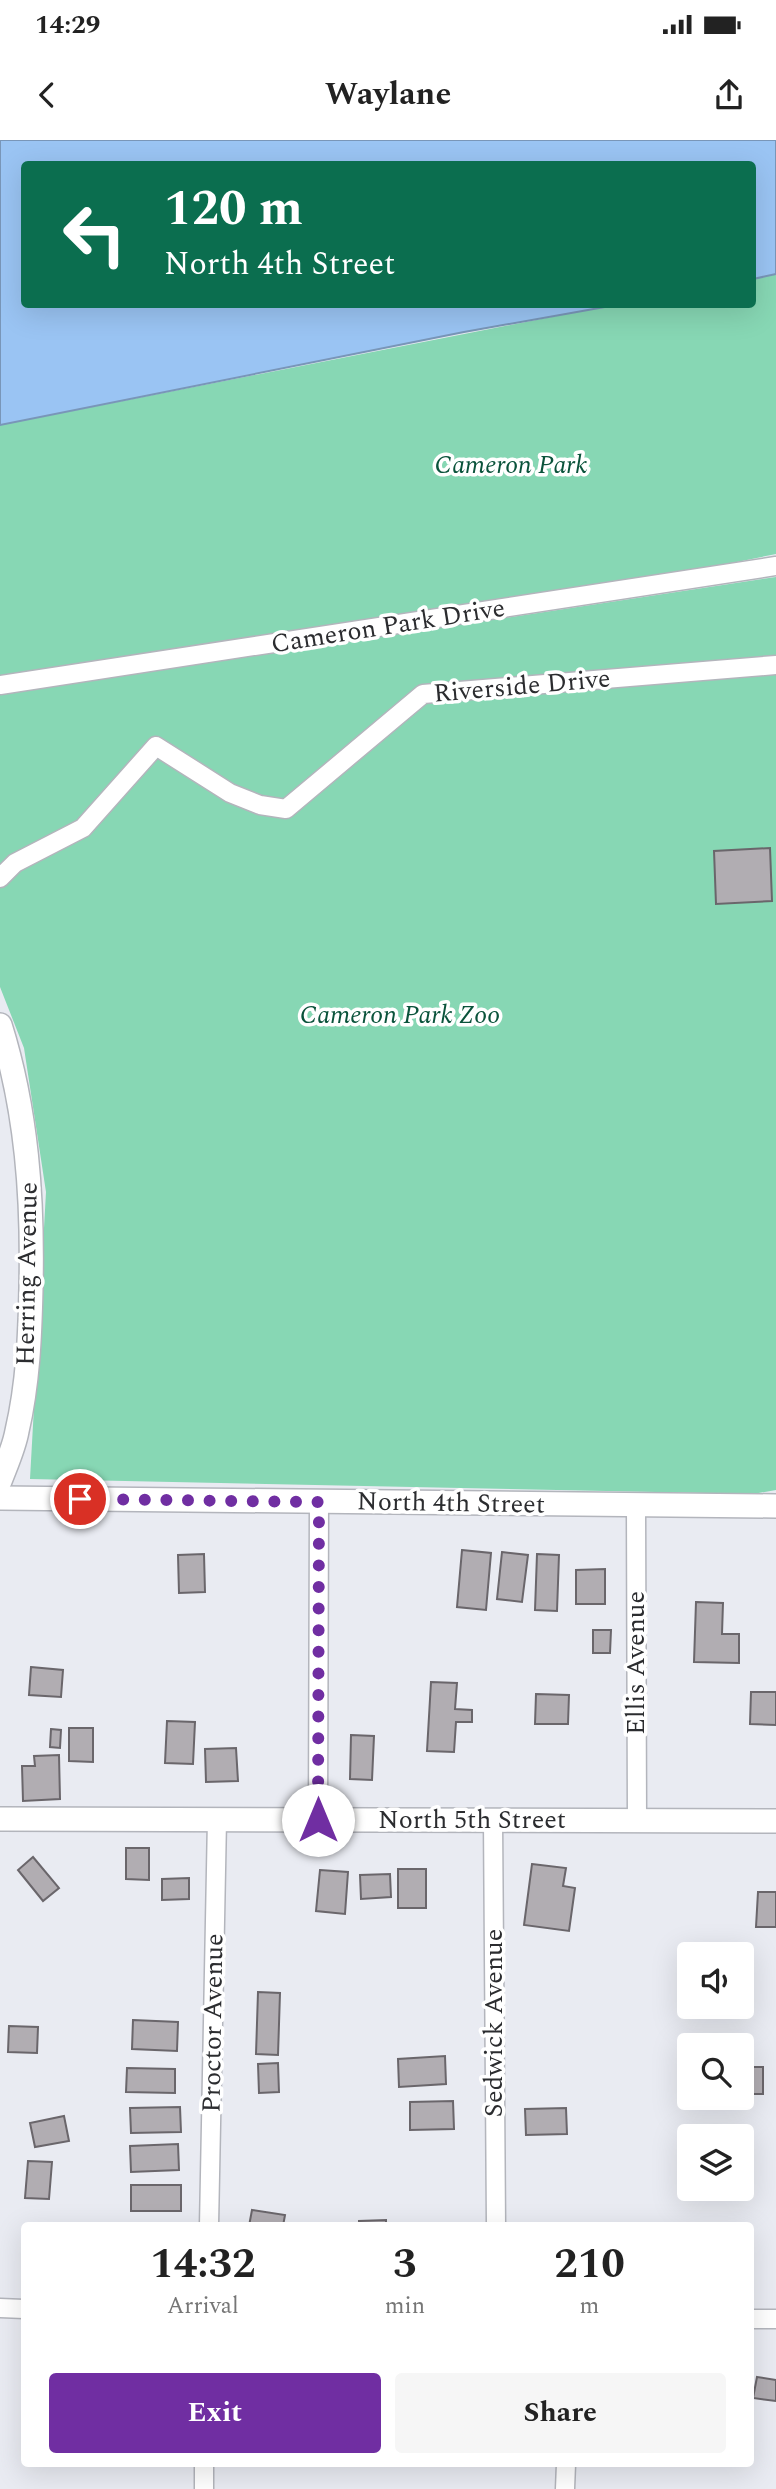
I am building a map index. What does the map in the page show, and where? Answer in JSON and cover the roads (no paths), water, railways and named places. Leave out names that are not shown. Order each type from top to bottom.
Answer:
[{"type":"main road","name":"Herring Avenue","points":[[0,1025],[10,1056],[22,1117],[33,1221],[30,1337],[17,1432],[0,1481]]},
{"type":"main road","name":"North 4th Street","points":[[0,1498],[776,1506]]},
{"type":"main road","name":"North 5th Street","points":[[0,1819],[776,1821]]},
{"type":"street","name":"Cameron Park Drive","points":[[0,685],[776,566]]},
{"type":"street","name":"Riverside Drive","points":[[0,878],[15,863],[83,828],[156,746],[230,793],[260,806],[286,809],[423,694],[776,665]]},
{"type":"street","points":[[318,1820],[319,1502]]},
{"type":"street","name":"Ellis Avenue","points":[[636,1505],[637,1821]]},
{"type":"street","name":"Proctor Avenue","points":[[209,2222],[218,1819]]},
{"type":"street","name":"Sedwick Avenue","points":[[493,1820],[496,2222]]},
{"type":"street","points":[[0,2308],[21,2309]]},
{"type":"street","points":[[754,2319],[776,2319]]},
{"type":"street","points":[[204,2489],[205,2467]]},
{"type":"street","points":[[565,2489],[566,2467]]},
{"type":"water","points":[[0,140],[776,140],[776,274],[756,278],[756,161],[21,161],[21,308],[599,308],[464,332],[0,425]]},
{"type":"park label","name":"Cameron Park","points":[[511,465]]},
{"type":"park label","name":"Cameron Park Zoo","points":[[400,1015]]}]
